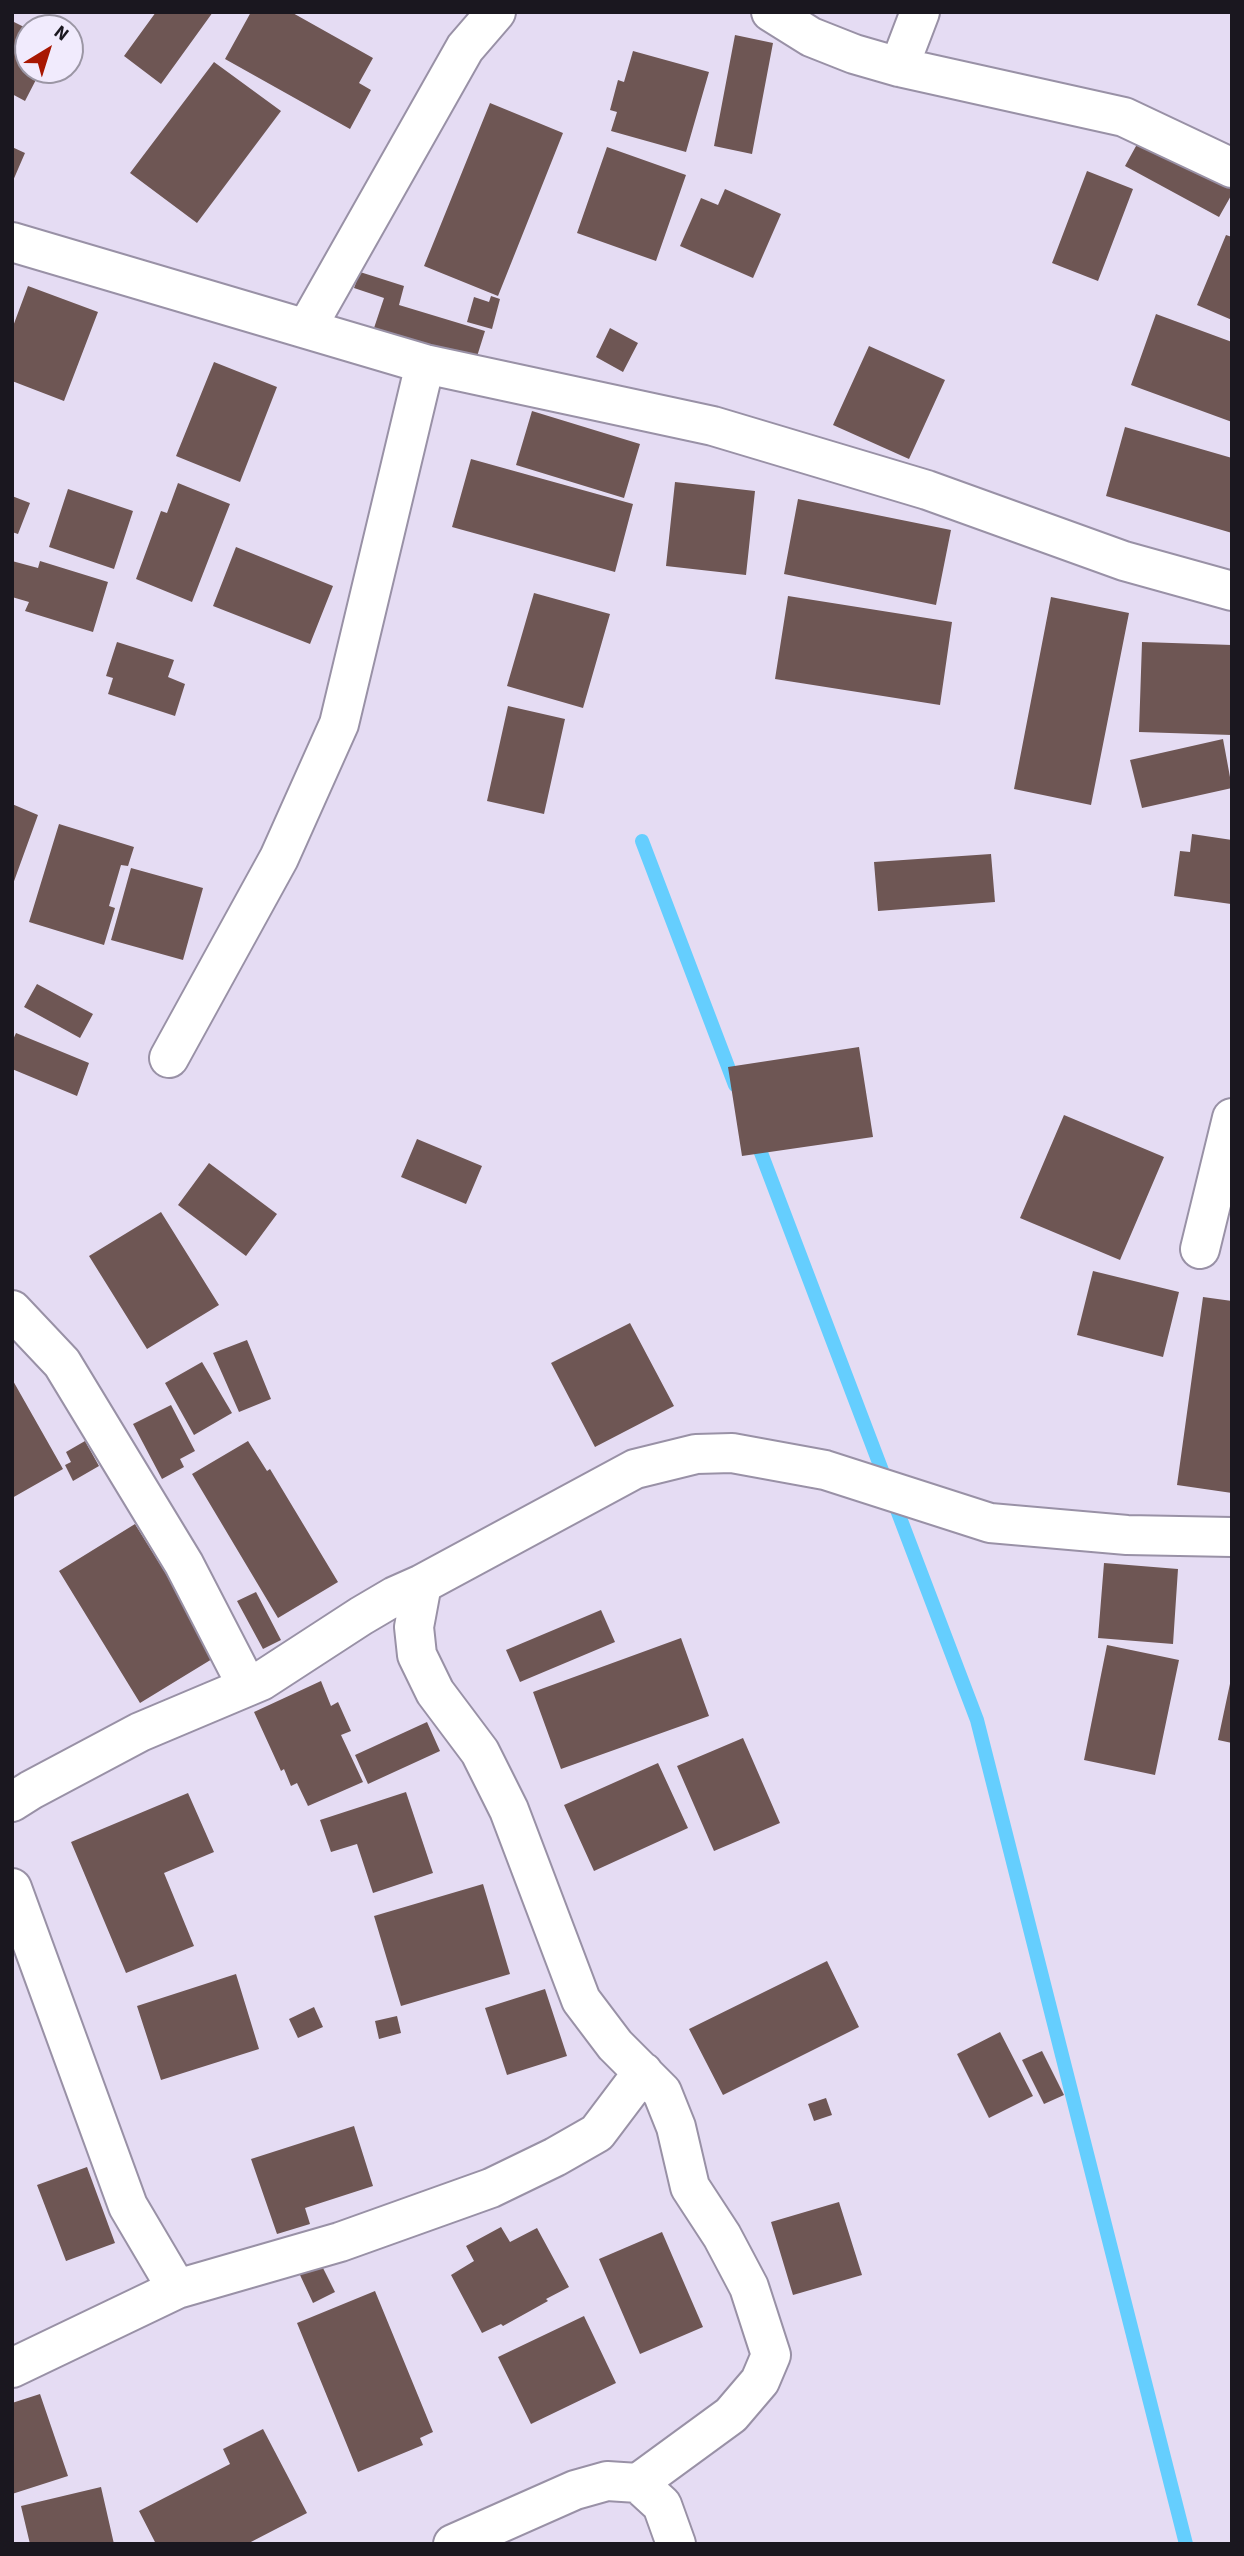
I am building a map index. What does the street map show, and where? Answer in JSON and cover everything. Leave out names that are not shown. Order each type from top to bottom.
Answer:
[{"type":"street","points":[[306,329],[466,48],[496,12]]},
{"type":"street","points":[[771,12],[811,37],[854,54],[1124,117],[1232,168]]},
{"type":"street","points":[[899,66],[920,12]]},
{"type":"street","points":[[12,242],[425,364],[713,426],[927,489],[1124,561],[1232,591]]},
{"type":"street","points":[[169,1058],[279,858],[339,724],[425,364]]},
{"type":"street","points":[[1200,1250],[1232,1118]]},
{"type":"street","points":[[12,1310],[62,1363],[184,1564],[247,1686]]},
{"type":"street","points":[[12,1802],[140,1732],[261,1681],[395,1596],[635,1469],[696,1454],[732,1453],[825,1470],[990,1523],[1127,1535],[1232,1537]]},
{"type":"street","points":[[422,1584],[414,1627],[416,1655],[435,1692],[480,1752],[509,1810],[581,2000],[615,2045],[662,2092],[676,2127],[690,2187],[722,2236],[749,2287],[771,2355],[760,2381],[730,2415],[638,2483]]},
{"type":"street","points":[[12,1888],[128,2206],[177,2289]]},
{"type":"street","points":[[12,2368],[177,2289],[340,2242],[492,2188],[597,2133],[643,2072]]},
{"type":"street","points":[[453,2544],[575,2490],[607,2481],[638,2483],[662,2505],[676,2544]]},
{"type":"building","points":[[156,12],[213,12],[161,84],[124,56]]},
{"type":"building","points":[[251,12],[291,12],[373,58],[359,83],[371,90],[350,129],[225,59]]},
{"type":"building","points":[[12,21],[14,84],[34,84],[25,101],[12,94]]},
{"type":"building","points":[[735,35],[773,43],[752,154],[714,146]]},
{"type":"building","points":[[633,51],[709,72],[686,152],[611,131],[617,112],[610,110],[618,80],[624,82]]},
{"type":"building","points":[[214,62],[281,111],[197,223],[130,173]]},
{"type":"building","points":[[490,103],[563,133],[498,296],[424,266]]},
{"type":"building","points":[[1141,137],[1232,187],[1232,194],[1219,217],[1125,166]]},
{"type":"building","points":[[12,147],[25,153],[12,183]]},
{"type":"building","points":[[607,147],[686,175],[656,261],[577,233]]},
{"type":"building","points":[[1087,171],[1133,189],[1098,281],[1052,263]]},
{"type":"building","points":[[725,189],[781,214],[753,278],[680,246],[701,198],[718,205]]},
{"type":"building","points":[[1226,235],[1232,237],[1232,320],[1197,305]]},
{"type":"building","points":[[360,272],[404,286],[399,305],[485,331],[474,366],[372,334],[384,298],[354,288]]},
{"type":"building","points":[[28,286],[98,312],[64,401],[12,381],[12,329]]},
{"type":"building","points":[[491,296],[500,299],[492,329],[467,322],[474,297],[489,302]]},
{"type":"building","points":[[1156,314],[1232,342],[1232,422],[1131,385]]},
{"type":"building","points":[[610,328],[638,343],[623,372],[596,357]]},
{"type":"building","points":[[869,346],[945,380],[909,459],[833,425]]},
{"type":"building","points":[[214,362],[277,387],[240,482],[176,456]]},
{"type":"building","points":[[532,411],[640,444],[624,498],[516,465]]},
{"type":"building","points":[[1125,427],[1232,458],[1232,533],[1106,496]]},
{"type":"building","points":[[471,459],[633,504],[615,572],[452,527]]},
{"type":"building","points":[[675,482],[755,491],[746,575],[666,566]]},
{"type":"building","points":[[178,483],[230,504],[192,602],[136,579],[161,511],[167,513]]},
{"type":"building","points":[[68,489],[133,511],[114,569],[49,547]]},
{"type":"building","points":[[12,496],[30,503],[18,534],[12,532]]},
{"type":"building","points":[[798,499],[951,530],[936,605],[784,574]]},
{"type":"building","points":[[236,547],[333,586],[310,644],[213,606]]},
{"type":"building","points":[[12,561],[38,568],[40,561],[108,582],[93,632],[25,611],[29,602],[12,597]]},
{"type":"building","points":[[534,593],[610,614],[583,708],[507,686]]},
{"type":"building","points":[[788,596],[952,622],[940,705],[775,679]]},
{"type":"building","points":[[1051,597],[1129,613],[1091,805],[1014,789]]},
{"type":"building","points":[[117,642],[174,660],[168,677],[185,684],[175,716],[108,694],[113,678],[106,676]]},
{"type":"building","points":[[1142,642],[1232,645],[1232,735],[1139,732]]},
{"type":"building","points":[[508,706],[565,719],[544,814],[487,801]]},
{"type":"building","points":[[1223,739],[1232,788],[1142,808],[1130,760]]},
{"type":"building","points":[[12,804],[38,815],[13,884],[12,883]]},
{"type":"building","points":[[59,824],[134,847],[128,866],[121,865],[109,906],[115,908],[104,945],[29,922]]},
{"type":"building","points":[[1192,834],[1232,840],[1231,904],[1174,896],[1180,851],[1190,852]]},
{"type":"building","points":[[991,854],[995,902],[878,911],[874,862]]},
{"type":"building","points":[[131,868],[203,888],[183,960],[111,940]]},
{"type":"building","points":[[37,984],[93,1014],[80,1038],[24,1007]]},
{"type":"building","points":[[16,1033],[89,1063],[77,1096],[12,1069],[12,1042]]},
{"type":"building","points":[[859,1047],[873,1137],[742,1156],[728,1067]]},
{"type":"building","points":[[1064,1115],[1164,1157],[1120,1260],[1020,1218]]},
{"type":"building","points":[[417,1139],[482,1166],[466,1204],[401,1177]]},
{"type":"building","points":[[209,1163],[277,1214],[246,1256],[178,1205]]},
{"type":"building","points":[[161,1212],[219,1305],[147,1349],[89,1256]]},
{"type":"building","points":[[1093,1271],[1179,1292],[1163,1357],[1077,1335]]},
{"type":"building","points":[[1203,1297],[1232,1301],[1232,1493],[1177,1485]]},
{"type":"building","points":[[630,1323],[674,1406],[595,1447],[551,1363]]},
{"type":"building","points":[[247,1340],[271,1399],[239,1412],[213,1353]]},
{"type":"building","points":[[202,1362],[232,1413],[194,1435],[165,1383]]},
{"type":"building","points":[[12,1379],[63,1469],[12,1498]]},
{"type":"building","points":[[171,1405],[195,1451],[180,1459],[184,1467],[162,1479],[133,1424]]},
{"type":"building","points":[[85,1441],[99,1466],[73,1481],[65,1465],[71,1462],[66,1452]]},
{"type":"building","points":[[248,1441],[267,1471],[270,1469],[338,1582],[278,1618],[192,1474]]},
{"type":"building","points":[[135,1524],[217,1656],[140,1703],[59,1571]]},
{"type":"building","points":[[1104,1563],[1178,1569],[1173,1644],[1098,1638]]},
{"type":"building","points":[[256,1592],[281,1640],[263,1649],[237,1601]]},
{"type":"building","points":[[601,1610],[615,1642],[520,1682],[506,1650]]},
{"type":"building","points":[[681,1638],[709,1716],[561,1769],[533,1692]]},
{"type":"building","points":[[1107,1645],[1179,1660],[1155,1775],[1084,1760]]},
{"type":"building","points":[[1232,1679],[1232,1743],[1218,1740]]},
{"type":"building","points":[[321,1681],[331,1706],[338,1702],[351,1731],[341,1735],[363,1782],[308,1806],[297,1783],[291,1786],[284,1769],[281,1771],[254,1712]]},
{"type":"building","points":[[427,1722],[440,1751],[368,1784],[355,1755]]},
{"type":"building","points":[[743,1738],[780,1823],[714,1851],[677,1766]]},
{"type":"building","points":[[658,1763],[688,1828],[594,1871],[564,1805]]},
{"type":"building","points":[[406,1792],[433,1873],[373,1893],[357,1844],[331,1852],[320,1820]]},
{"type":"building","points":[[188,1793],[214,1852],[164,1873],[194,1946],[126,1973],[71,1842]]},
{"type":"building","points":[[483,1884],[510,1974],[401,2006],[374,1916]]},
{"type":"building","points":[[827,1961],[859,2027],[723,2095],[689,2029]]},
{"type":"building","points":[[236,1974],[259,2049],[161,2080],[137,2006]]},
{"type":"building","points":[[545,1989],[567,2056],[507,2075],[485,2008]]},
{"type":"building","points":[[314,2007],[323,2027],[298,2038],[289,2019]]},
{"type":"building","points":[[397,2016],[401,2033],[379,2039],[375,2021]]},
{"type":"building","points":[[1000,2032],[1033,2096],[989,2118],[957,2054]]},
{"type":"building","points":[[1042,2051],[1064,2095],[1044,2104],[1022,2060]]},
{"type":"building","points":[[826,2098],[832,2115],[814,2121],[808,2104]]},
{"type":"building","points":[[354,2126],[373,2186],[305,2208],[310,2224],[277,2234],[251,2159]]},
{"type":"building","points":[[87,2167],[115,2243],[66,2261],[37,2185]]},
{"type":"building","points":[[839,2202],[862,2275],[793,2295],[771,2222]]},
{"type":"building","points":[[501,2227],[510,2242],[537,2228],[569,2287],[503,2326],[501,2324],[482,2333],[451,2275],[474,2261],[466,2246]]},
{"type":"building","points":[[662,2232],[703,2327],[640,2354],[599,2259]]},
{"type":"building","points":[[321,2264],[335,2292],[313,2303],[300,2275]]},
{"type":"building","points":[[375,2291],[433,2432],[420,2438],[423,2445],[358,2472],[297,2323]]},
{"type":"building","points":[[584,2316],[616,2383],[531,2424],[498,2357]]},
{"type":"building","points":[[40,2394],[68,2476],[12,2494],[12,2403]]},
{"type":"building","points":[[263,2429],[307,2513],[247,2544],[156,2544],[139,2511],[230,2464],[223,2449]]},
{"type":"building","points":[[101,2487],[114,2544],[30,2544],[21,2506]]},
{"type":"waterway","points":[[642,841],[735,1085]]},
{"type":"waterway","points":[[755,1137],[977,1720],[1186,2544]]}]
